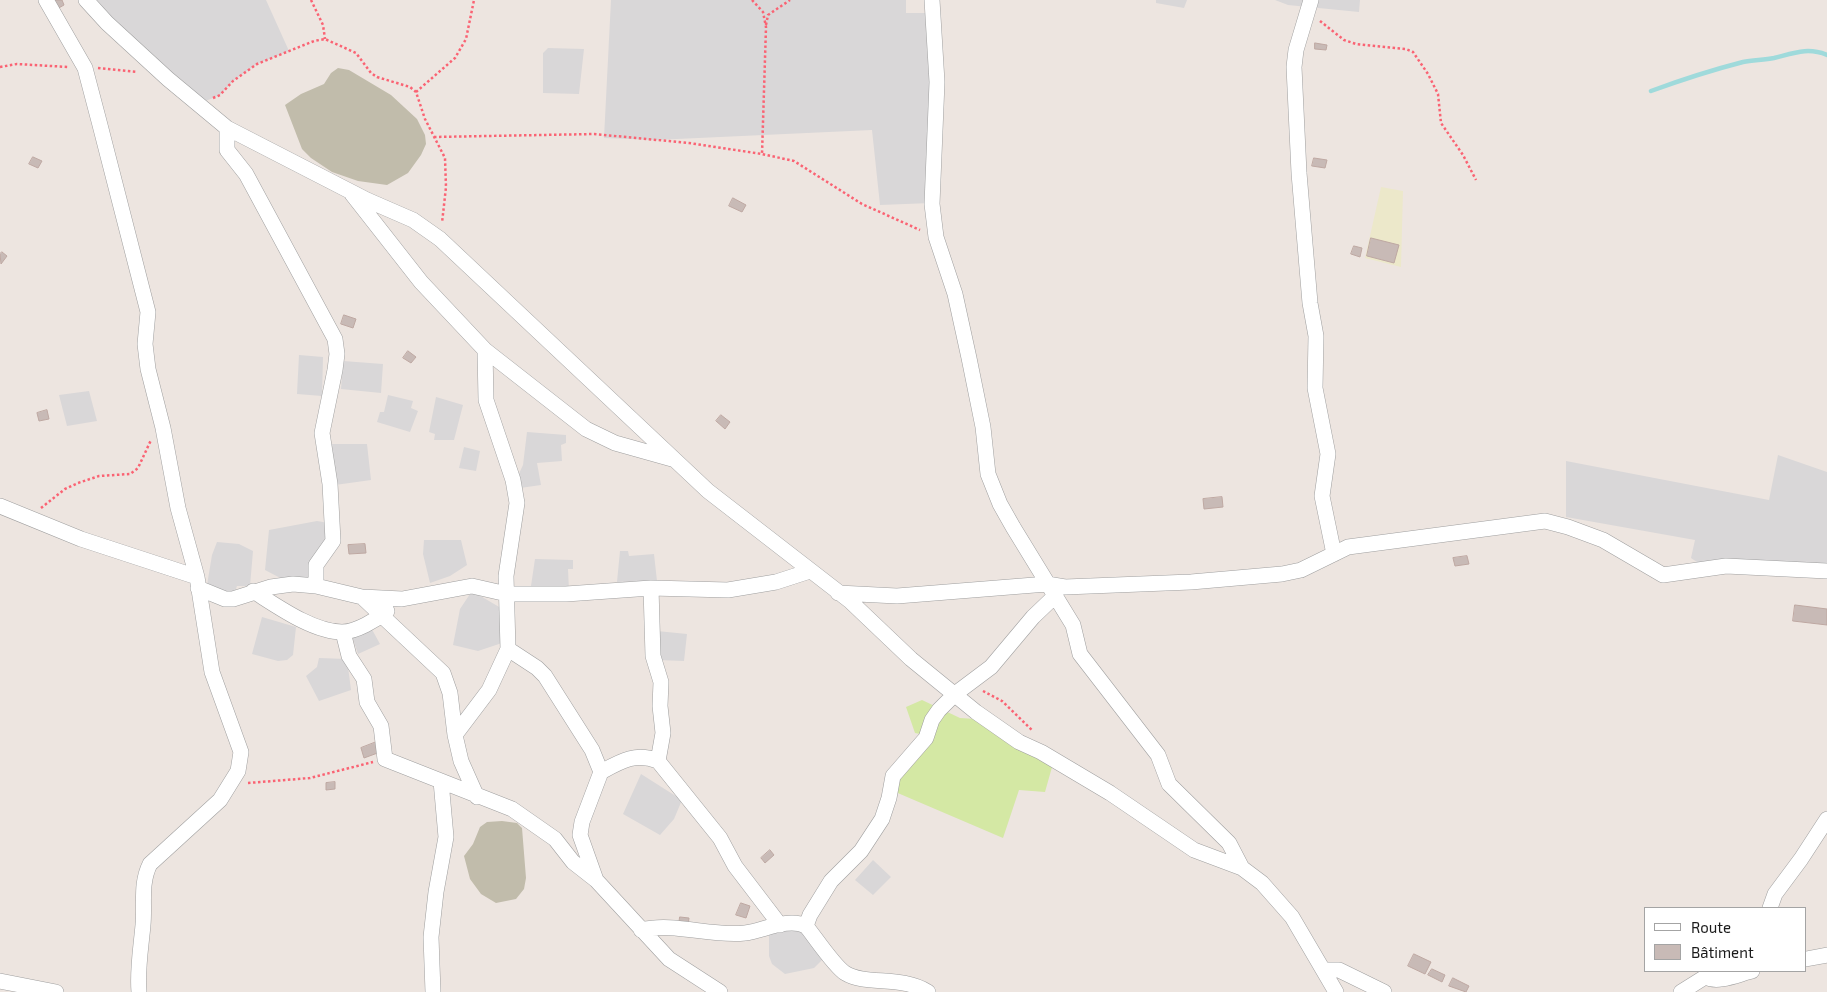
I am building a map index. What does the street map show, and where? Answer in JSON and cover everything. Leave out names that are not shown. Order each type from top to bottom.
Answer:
[{"type":"street","points":[[46,0],[85,68],[148,312],[145,344],[148,369],[178,508],[197,582],[212,672],[242,752],[238,771],[228,789],[206,815],[150,864],[144,874],[143,926],[138,960],[139,992]]},
{"type":"street","points":[[86,0],[107,23],[196,105],[227,128],[349,191],[413,220],[440,239],[708,491],[837,593],[850,601],[911,659],[955,694],[1019,742],[1041,752],[1110,793],[1194,850],[1242,868],[1262,883],[1292,917],[1336,992]]},
{"type":"street","points":[[932,0],[937,82],[932,204],[936,237],[959,312],[983,427],[988,474],[1000,504],[1073,625],[1080,654],[1158,755],[1169,784],[1229,843],[1242,868]]},
{"type":"street","points":[[1310,6],[1294,59],[1299,172],[1310,303],[1316,336],[1316,388],[1328,454],[1322,496],[1334,554]]},
{"type":"street","points":[[227,128],[227,150],[246,174],[335,339],[337,354],[335,370],[322,433],[331,496],[333,542],[316,566],[316,586]]},
{"type":"street","points":[[349,191],[421,282],[485,350],[586,429],[615,443],[676,460]]},
{"type":"street","points":[[454,735],[489,690],[508,649],[506,576],[517,503],[513,480],[486,400],[485,350]]},
{"type":"street","points":[[6,508],[81,539],[197,582],[225,599],[233,599],[253,591],[285,585],[316,586],[362,597],[402,599],[472,586],[507,594],[566,594],[651,588],[728,590],[776,582],[810,571]]},
{"type":"street","points":[[837,593],[897,596],[1051,590],[1065,587],[1191,582],[1282,574],[1301,570],[1348,547],[1545,521],[1603,540],[1664,575],[1726,566],[1827,571]]},
{"type":"street","points":[[651,588],[653,656],[661,682],[660,706],[663,733],[658,761]]},
{"type":"street","points":[[806,926],[810,915],[831,881],[861,851],[882,819],[889,798],[893,776],[926,738],[932,720],[955,694],[970,685],[992,667],[1034,617],[1051,590]]},
{"type":"street","points":[[253,591],[298,618],[322,628],[343,632],[380,616],[402,599]]},
{"type":"street","points":[[362,597],[380,616],[406,636],[443,673],[450,694],[454,735],[461,761],[478,797]]},
{"type":"street","points":[[343,632],[349,656],[364,679],[367,702],[381,726],[385,760],[512,809],[530,820],[555,839],[573,862],[596,880],[669,959],[720,992]]},
{"type":"street","points":[[508,649],[537,668],[545,676],[592,750],[601,772]]},
{"type":"street","points":[[596,880],[580,835],[582,822],[601,772],[626,758],[643,756],[658,761],[720,838],[745,880],[780,925]]},
{"type":"street","points":[[433,992],[431,937],[436,892],[446,837],[440,781]]},
{"type":"street","points":[[1770,907],[1775,894],[1827,819]]},
{"type":"street","points":[[641,930],[667,928],[745,933],[780,925],[800,923],[806,926],[844,973],[855,977],[909,983],[928,992]]},
{"type":"street","points":[[1807,959],[1827,955]]},
{"type":"street","points":[[1324,970],[1339,970],[1384,992]]},
{"type":"street","points":[[1710,974],[1709,980],[1747,972]]},
{"type":"street","points":[[1681,992],[1710,974]]},
{"type":"street","points":[[0,982],[56,992]]},
{"type":"path","points":[[312,0],[323,25],[326,39]]},
{"type":"path","points":[[416,92],[455,58],[466,39],[474,0]]},
{"type":"path","points":[[752,0],[763,12],[766,26]]},
{"type":"path","points":[[762,154],[768,14],[790,0]]},
{"type":"path","points":[[1310,6],[1344,40],[1356,44],[1406,49],[1414,52],[1438,94],[1441,123],[1463,155],[1476,180]]},
{"type":"path","points":[[196,105],[220,95],[233,81],[257,64],[314,41],[326,39],[356,53],[371,73],[377,77],[410,87],[416,92],[418,103],[444,158],[447,172],[440,239]]},
{"type":"path","points":[[434,137],[594,134],[689,143],[762,154],[794,161],[862,204],[936,237]]},
{"type":"path","points":[[6,508],[35,511],[45,506],[65,489],[99,476],[130,474],[138,468],[160,419]]},
{"type":"path","points":[[970,685],[1002,701],[1035,734]]},
{"type":"path","points":[[228,789],[245,784],[310,778],[385,760]]},
{"type":"shaded area","points":[[86,0],[266,0],[289,51],[257,64],[233,81],[220,95],[196,105]]},
{"type":"shaded area","points":[[611,0],[906,0],[906,13],[935,13],[931,203],[880,205],[872,130],[655,140],[604,138]]},
{"type":"shaded area","points":[[1156,0],[1187,0],[1184,8],[1156,3]]},
{"type":"shaded area","points":[[1275,0],[1360,0],[1359,12],[1288,5]]},
{"type":"shaded area","points":[[548,48],[584,49],[579,94],[543,93],[543,53]]},
{"type":"shaded area","points":[[338,68],[349,70],[391,95],[417,119],[425,135],[426,144],[421,155],[408,173],[387,185],[358,181],[332,172],[311,158],[302,149],[285,105],[301,94],[324,84],[331,73]]},
{"type":"shaded area","points":[[1381,187],[1403,191],[1401,267],[1365,258]]},
{"type":"shaded area","points":[[299,355],[323,357],[322,396],[297,394]]},
{"type":"shaded area","points":[[343,361],[383,364],[381,393],[341,389]]},
{"type":"shaded area","points":[[89,391],[97,421],[67,426],[59,395]]},
{"type":"shaded area","points":[[388,395],[413,401],[411,408],[418,411],[410,432],[377,422],[380,412],[384,412]]},
{"type":"shaded area","points":[[436,397],[463,405],[454,440],[434,440],[435,434],[429,432]]},
{"type":"shaded area","points":[[527,432],[566,435],[566,443],[561,445],[562,461],[537,463],[541,485],[520,488],[517,478],[523,465]]},
{"type":"shaded area","points":[[332,444],[367,444],[371,480],[335,485]]},
{"type":"shaded area","points":[[464,447],[480,451],[476,471],[459,468]]},
{"type":"shaded area","points":[[1778,455],[1827,472],[1827,571],[1706,568],[1691,558],[1695,540],[1566,517],[1566,461],[1769,500]]},
{"type":"shaded area","points":[[317,521],[329,523],[329,547],[313,556],[311,583],[286,581],[265,570],[269,530]]},
{"type":"shaded area","points":[[424,540],[461,540],[467,565],[450,576],[430,583],[423,554]]},
{"type":"shaded area","points":[[217,542],[239,544],[253,551],[250,586],[237,586],[233,597],[207,585],[212,555]]},
{"type":"shaded area","points":[[620,551],[628,551],[629,556],[654,554],[657,581],[617,582]]},
{"type":"shaded area","points":[[535,559],[573,560],[573,569],[568,569],[569,591],[531,586]]},
{"type":"shaded area","points":[[472,591],[506,611],[505,642],[478,651],[453,645],[460,609]]},
{"type":"shaded area","points":[[262,617],[296,627],[293,655],[287,660],[278,661],[252,654]]},
{"type":"shaded area","points":[[369,624],[380,644],[358,654],[351,633]]},
{"type":"shaded area","points":[[657,631],[687,634],[684,661],[658,660]]},
{"type":"shaded area","points":[[319,658],[347,659],[351,690],[319,701],[306,676],[317,667]]},
{"type":"shaded area","points":[[641,774],[682,800],[674,819],[660,835],[623,814]]},
{"type":"shaded area","points":[[487,822],[517,823],[522,828],[526,878],[524,889],[516,899],[496,903],[481,894],[470,879],[464,856],[473,844],[480,827]]},
{"type":"shaded area","points":[[873,860],[891,877],[873,895],[855,880]]},
{"type":"shaded area","points":[[800,924],[825,957],[814,968],[785,974],[772,964],[769,956],[769,930]]},
{"type":"green space","points":[[922,700],[960,718],[976,719],[1054,760],[1045,792],[1019,790],[1003,838],[893,791],[897,777],[930,736],[915,733],[906,707]]},
{"type":"building","points":[[52,0],[62,0],[64,5],[57,9]]},
{"type":"building","points":[[1315,43],[1327,45],[1326,50],[1315,49]]},
{"type":"building","points":[[33,157],[42,161],[38,168],[29,164]]},
{"type":"building","points":[[1314,158],[1327,160],[1325,168],[1312,166]]},
{"type":"building","points":[[733,198],[746,205],[742,212],[729,206]]},
{"type":"building","points":[[1371,238],[1399,245],[1394,263],[1367,256]]},
{"type":"building","points":[[1354,246],[1362,248],[1360,257],[1351,254]]},
{"type":"building","points":[[2,252],[7,256],[1,264],[0,254]]},
{"type":"building","points":[[344,315],[356,319],[353,328],[341,324]]},
{"type":"building","points":[[408,351],[416,357],[411,363],[403,358]]},
{"type":"building","points":[[47,410],[49,419],[39,421],[37,413]]},
{"type":"building","points":[[721,415],[730,422],[725,429],[716,421]]},
{"type":"building","points":[[1222,497],[1223,507],[1204,509],[1203,499]]},
{"type":"building","points":[[365,544],[366,553],[349,554],[348,545]]},
{"type":"building","points":[[1467,556],[1469,564],[1455,566],[1453,558]]},
{"type":"building","points":[[1795,605],[1827,609],[1827,625],[1793,621]]},
{"type":"building","points":[[379,741],[383,751],[364,758],[361,748]]},
{"type":"building","points":[[335,782],[335,789],[326,790],[326,783]]},
{"type":"building","points":[[770,850],[774,855],[765,863],[761,858]]},
{"type":"building","points":[[741,903],[750,906],[746,918],[736,915]]},
{"type":"building","points":[[680,917],[689,918],[688,926],[679,925]]},
{"type":"building","points":[[1414,954],[1431,962],[1425,974],[1408,966]]},
{"type":"building","points":[[1432,969],[1445,975],[1442,982],[1428,975]]},
{"type":"building","points":[[1453,978],[1469,986],[1466,992],[1449,986]]},
{"type":"waterway","points":[[1651,91],[1743,62],[1807,51],[1827,55]]}]
